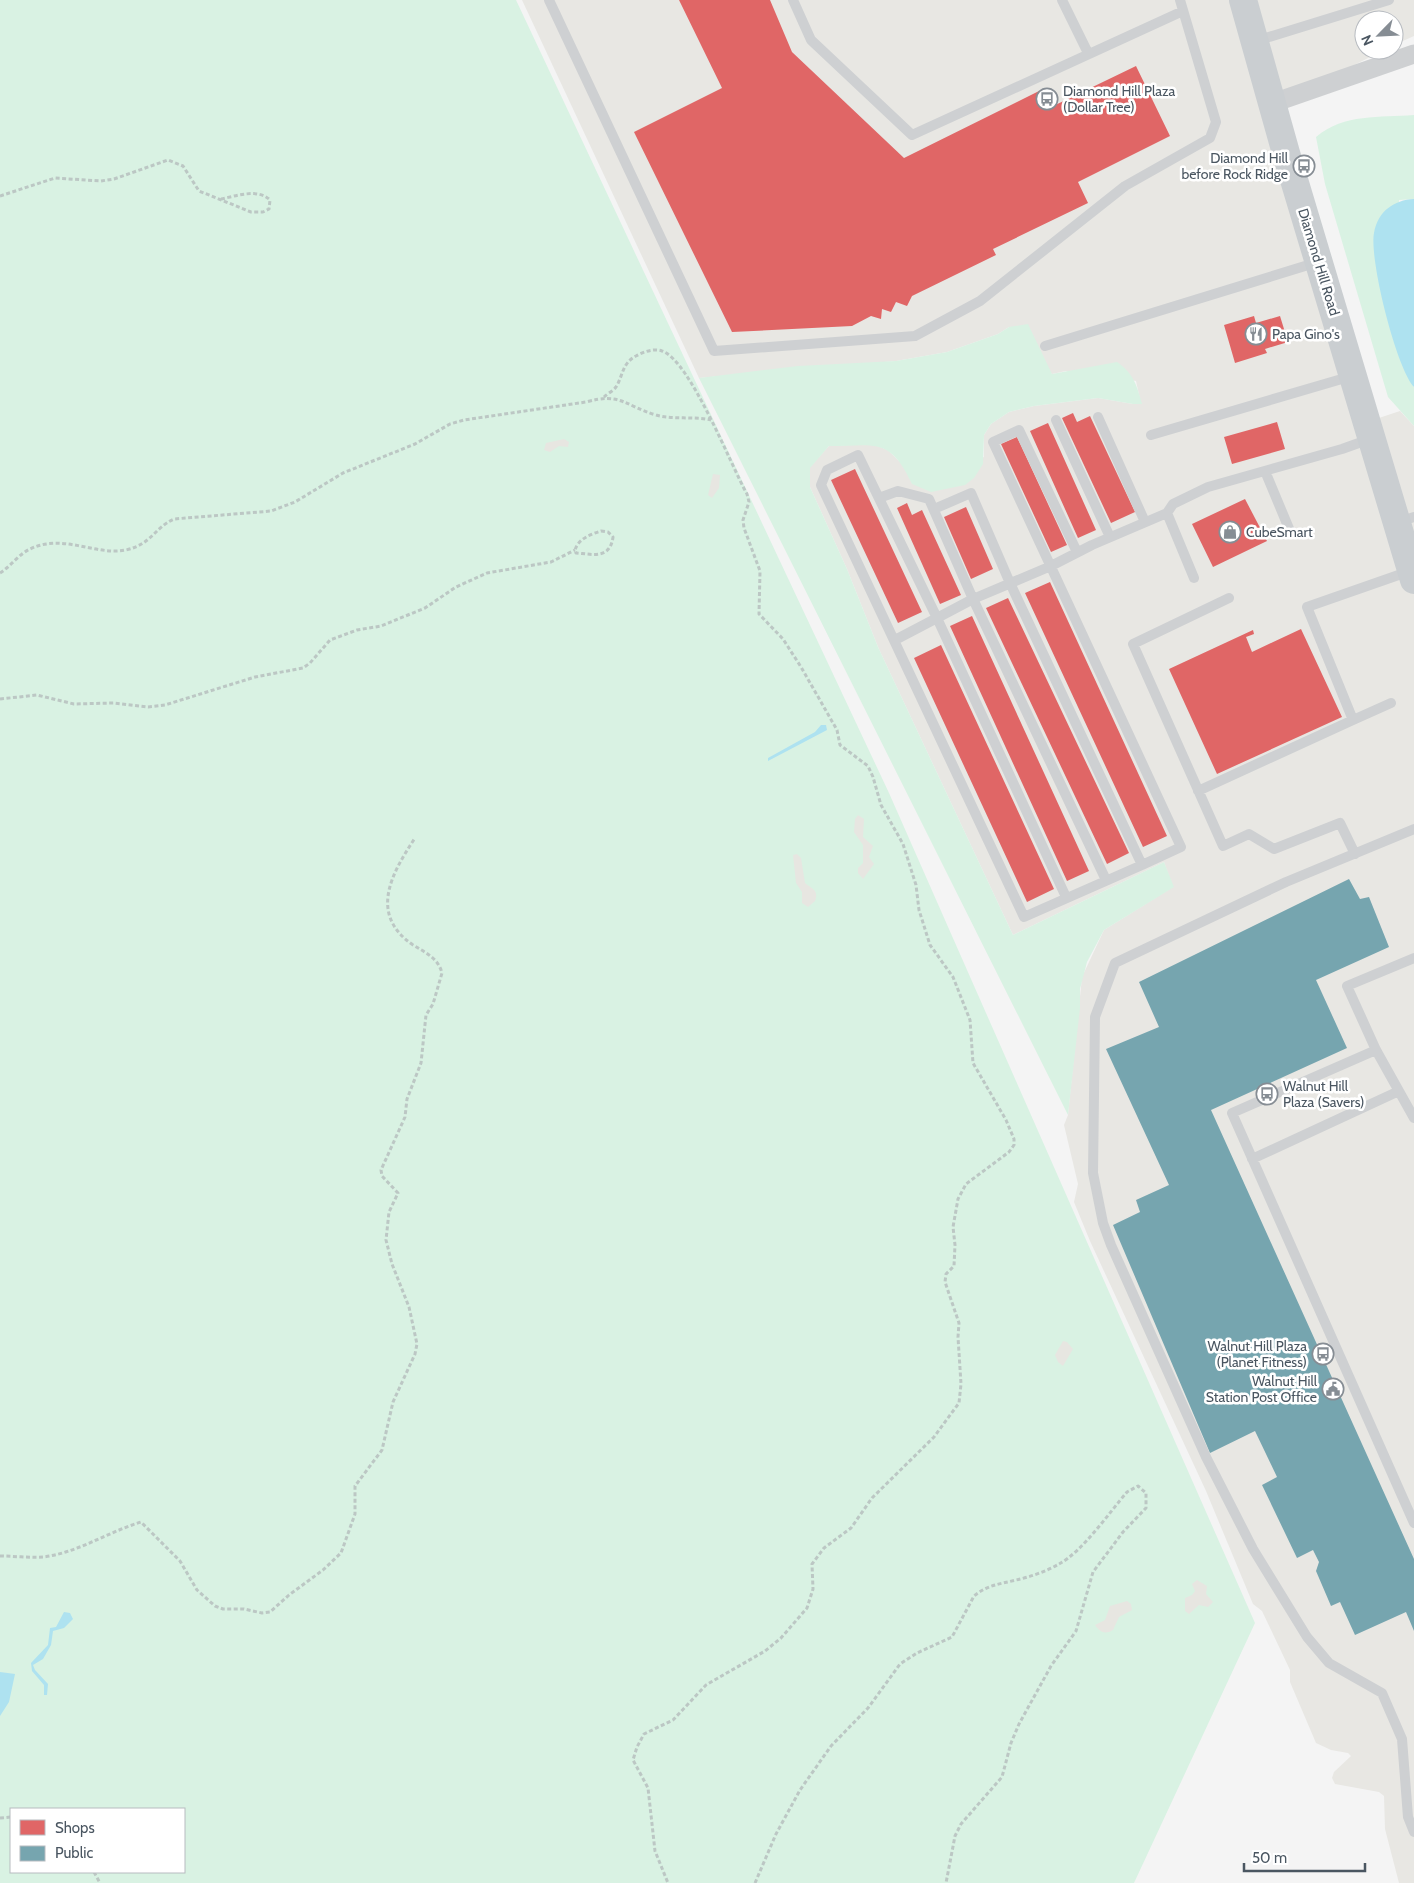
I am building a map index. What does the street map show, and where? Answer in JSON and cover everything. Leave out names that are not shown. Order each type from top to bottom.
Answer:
[{"type":"main road","name":"Diamond Hill Road","points":[[1244,0],[1318,261],[1371,438],[1405,520],[1413,574]]},
{"type":"street","points":[[1273,102],[1414,54]]},
{"type":"lane","points":[[549,0],[714,351],[915,336],[980,300],[1125,186],[1210,138],[1216,122],[1180,0]]},
{"type":"lane","points":[[793,0],[811,40],[912,135],[1183,11]]},
{"type":"lane","points":[[1062,0],[1088,54]]},
{"type":"lane","points":[[1255,41],[1389,0]]},
{"type":"lane","points":[[1046,346],[1318,261]]},
{"type":"lane","points":[[1151,435],[1353,376]]},
{"type":"lane","points":[[1098,417],[1144,522]]},
{"type":"lane","points":[[1056,420],[1110,537]]},
{"type":"lane","points":[[1066,897],[938,618],[858,455],[827,470],[821,485],[1024,917],[1181,847],[994,442],[1019,430],[1077,552]]},
{"type":"lane","points":[[894,640],[973,599],[1167,513],[1173,504],[1208,487],[1371,438]]},
{"type":"lane","points":[[1265,471],[1290,531]]},
{"type":"lane","points":[[878,498],[898,491],[929,499],[973,599],[1106,880]]},
{"type":"lane","points":[[934,509],[971,493],[1010,583],[1142,865]]},
{"type":"lane","points":[[1167,513],[1194,578]]},
{"type":"lane","points":[[1353,720],[1306,607],[1413,574]]},
{"type":"lane","points":[[1229,598],[1133,644],[1223,846],[1250,834],[1274,849],[1340,824],[1355,854]]},
{"type":"lane","points":[[1198,791],[1391,702]]},
{"type":"lane","points":[[1414,829],[1286,882],[1115,963],[1095,1016],[1093,1173],[1103,1223],[1111,1245],[1206,1457],[1253,1549],[1307,1637],[1329,1663],[1382,1693],[1402,1739],[1408,1817],[1414,1832]]},
{"type":"lane","points":[[1414,958],[1347,986],[1376,1050],[1414,1118]]},
{"type":"lane","points":[[1376,1050],[1232,1113],[1414,1523]]},
{"type":"lane","points":[[1252,1158],[1399,1091]]},
{"type":"path","points":[[0,196],[55,178],[101,182],[168,160],[183,166],[199,191],[251,212],[262,212],[271,205],[266,195],[257,193],[221,199]]},
{"type":"path","points":[[604,397],[616,387],[623,368],[632,358],[656,350],[663,351],[673,358],[686,375],[711,420],[747,494],[749,502],[744,520],[744,528],[760,571],[759,614],[783,639],[801,667],[836,730],[840,744],[868,766],[881,806],[902,844],[916,885],[919,910],[930,944],[953,977],[970,1020],[975,1068],[1006,1120],[1014,1139],[1014,1146],[1009,1152],[966,1184],[958,1199],[953,1227],[955,1245],[954,1266],[946,1274],[945,1282],[959,1323],[961,1384],[959,1403],[934,1437],[872,1498],[851,1528],[824,1548],[812,1564],[813,1589],[807,1608],[781,1638],[765,1651],[706,1685],[680,1715],[644,1734],[637,1747],[633,1760],[648,1788],[655,1851],[668,1883]]},
{"type":"path","points":[[0,573],[28,549],[36,546],[76,544],[106,550],[124,550],[144,544],[167,522],[174,519],[271,511],[295,502],[343,473],[415,444],[450,424],[464,420],[586,402],[604,397],[615,398],[657,415],[679,419],[696,417],[711,420]]},
{"type":"path","points":[[0,699],[37,695],[74,704],[114,703],[148,707],[165,705],[255,677],[303,668],[310,663],[330,640],[357,630],[382,626],[426,608],[456,587],[487,573],[551,562],[575,550],[578,543],[592,533],[608,532],[613,538],[610,547],[602,554],[595,556],[576,553],[575,550]]},
{"type":"path","points":[[0,1556],[43,1557],[78,1548],[120,1529],[141,1522],[180,1561],[197,1590],[214,1606],[223,1609],[244,1609],[262,1613],[275,1609],[289,1595],[323,1570],[340,1553],[348,1539],[355,1514],[355,1486],[382,1450],[393,1402],[415,1354],[417,1344],[411,1316],[392,1264],[386,1240],[386,1224],[389,1212],[398,1193],[382,1176],[381,1170],[405,1117],[407,1099],[421,1063],[426,1015],[433,1004],[442,973],[436,960],[399,933],[389,911],[388,891],[390,880],[415,838]]},
{"type":"path","points":[[755,1883],[776,1834],[800,1790],[831,1746],[868,1708],[900,1664],[917,1653],[952,1637],[974,1596],[988,1586],[1015,1580],[1059,1565],[1074,1554],[1127,1492],[1138,1486],[1146,1493],[1146,1508],[1123,1532],[1093,1572],[1076,1631],[1051,1666],[1019,1724],[1011,1743],[1002,1776],[961,1824],[956,1836],[946,1883]]},
{"type":"shaded area","points":[[522,0],[1414,0],[1414,36],[1404,40],[1404,10],[1354,10],[1354,60],[1364,60],[1279,103],[1367,422],[1400,411],[1414,426],[1414,1883],[1399,1883],[1385,1829],[1384,1796],[1379,1792],[1335,1784],[1332,1778],[1334,1772],[1351,1756],[1348,1753],[1331,1750],[1316,1743],[1290,1682],[1290,1670],[1262,1611],[1253,1604],[1206,1491],[1090,1241],[1074,1202],[1078,1184],[1064,1125],[1068,1115],[1082,977],[1104,930],[1173,887],[1164,862],[1013,935],[878,647],[847,569],[810,487],[809,468],[829,446],[872,444],[888,450],[905,467],[913,484],[984,457],[984,435],[991,424],[1009,412],[1034,406],[1098,398],[1141,404],[1136,381],[1066,371],[1052,374],[1009,327],[998,334],[947,352],[896,361],[699,378]]},
{"type":"green space","points":[[0,0],[516,0],[889,793],[1255,1623],[1134,1883],[0,1883]]},
{"type":"green space","points":[[1414,115],[1414,199],[1399,200],[1401,361],[1414,387],[1414,426],[1388,397],[1325,184],[1316,137],[1327,129],[1351,120]]},
{"type":"green space","points":[[1028,324],[1052,374],[1117,362],[1134,380],[1142,404],[1098,398],[1034,406],[1009,412],[991,424],[984,435],[983,464],[974,478],[965,485],[931,492],[912,484],[896,458],[888,451],[869,445],[858,445],[829,446],[810,468],[810,487],[847,569],[878,647],[1013,935],[1164,862],[1174,887],[1104,930],[1087,962],[1080,989],[1080,1008],[1068,1115],[699,378],[798,366],[896,361],[947,352],[998,334],[1009,327]]},
{"type":"sand","points":[[564,439],[569,442],[568,447],[559,446],[550,452],[544,450],[546,443]]},
{"type":"sand","points":[[713,474],[720,475],[719,488],[712,498],[708,495]]},
{"type":"sand","points":[[858,815],[864,819],[863,837],[873,846],[869,857],[874,864],[863,879],[858,873],[858,868],[863,863],[863,845],[854,832],[855,819]]},
{"type":"sand","points":[[797,854],[801,858],[805,883],[816,894],[815,901],[808,907],[802,903],[802,892],[796,883],[793,855]]},
{"type":"sand","points":[[1063,1341],[1067,1342],[1073,1349],[1063,1366],[1058,1362],[1055,1355]]},
{"type":"sand","points":[[1197,1580],[1207,1586],[1206,1594],[1213,1602],[1208,1607],[1199,1605],[1189,1614],[1185,1611],[1185,1598],[1192,1595],[1195,1591],[1192,1584]]},
{"type":"sand","points":[[1127,1601],[1131,1604],[1132,1610],[1119,1617],[1113,1630],[1110,1632],[1101,1631],[1095,1625],[1105,1620],[1110,1606]]},
{"type":"water","points":[[1414,199],[1414,387],[1399,358],[1385,312],[1376,265],[1374,233],[1379,219],[1388,208],[1394,204]]},
{"type":"water","points":[[821,725],[826,725],[827,730],[768,761],[768,758],[815,732]]},
{"type":"water","points":[[64,1612],[70,1613],[73,1619],[64,1628],[53,1631],[51,1645],[43,1659],[33,1665],[35,1670],[48,1684],[47,1695],[44,1695],[44,1685],[32,1671],[31,1663],[48,1645],[50,1628],[56,1627]]},
{"type":"water","points":[[0,1672],[15,1674],[9,1702],[0,1716]]},
{"type":"building: Shops","points":[[679,0],[770,0],[792,52],[904,158],[1039,91],[1047,109],[1136,66],[1170,136],[1078,182],[1088,203],[993,249],[996,255],[912,296],[907,306],[896,302],[891,312],[882,309],[881,319],[871,316],[852,326],[732,332],[634,132],[722,88]]},
{"type":"building: Shops","name":"Papa Gino's","points":[[1254,316],[1256,323],[1280,316],[1288,342],[1265,349],[1267,353],[1235,363],[1224,325]]},
{"type":"building: Shops","points":[[1073,413],[1077,422],[1090,416],[1135,512],[1111,523],[1062,418]]},
{"type":"building: Shops","points":[[1277,422],[1285,449],[1232,464],[1224,437]]},
{"type":"building: Shops","points":[[1048,423],[1096,530],[1078,538],[1030,431]]},
{"type":"building: Shops","points":[[1017,437],[1067,545],[1051,552],[1001,444]]},
{"type":"building: Shops","points":[[855,469],[922,612],[898,623],[831,480]]},
{"type":"building: Shops","name":"CubeSmart","points":[[1245,499],[1267,541],[1213,567],[1192,524]]},
{"type":"building: Shops","points":[[907,503],[912,515],[922,510],[961,595],[940,604],[897,508]]},
{"type":"building: Shops","points":[[966,507],[993,569],[971,579],[944,517]]},
{"type":"building: Shops","points":[[1050,582],[1167,836],[1143,847],[1025,593]]},
{"type":"building: Shops","points":[[1008,598],[1129,853],[1107,864],[986,608]]},
{"type":"building: Shops","points":[[972,616],[1089,871],[1067,881],[950,626]]},
{"type":"building: Shops","points":[[1301,629],[1342,717],[1217,774],[1169,669],[1253,630],[1254,634],[1246,637],[1252,652]]},
{"type":"building: Shops","points":[[941,645],[1054,889],[1027,902],[914,658]]},
{"type":"building: Public","points":[[1349,879],[1360,899],[1369,897],[1389,947],[1316,980],[1347,1048],[1211,1110],[1414,1559],[1414,1631],[1406,1612],[1355,1635],[1340,1602],[1331,1606],[1316,1571],[1319,1562],[1313,1550],[1297,1558],[1262,1485],[1277,1477],[1255,1431],[1210,1453],[1113,1225],[1140,1212],[1136,1200],[1169,1185],[1106,1049],[1159,1027],[1139,982]]},
{"type":"place","name":"Diamond Hill Plaza (Dollar Tree)","points":[[1047,99]]},
{"type":"place","name":"Diamond Hill before Rock Ridge","points":[[1304,166]]},
{"type":"place","name":"Papa Gino's","points":[[1256,334]]},
{"type":"place","name":"CubeSmart","points":[[1230,532]]},
{"type":"place","name":"Walnut Hill Plaza (Savers)","points":[[1267,1094]]},
{"type":"place","name":"Walnut Hill Plaza (Planet Fitness)","points":[[1323,1354]]},
{"type":"place","name":"Walnut Hill Station Post Office","points":[[1333,1389]]}]
